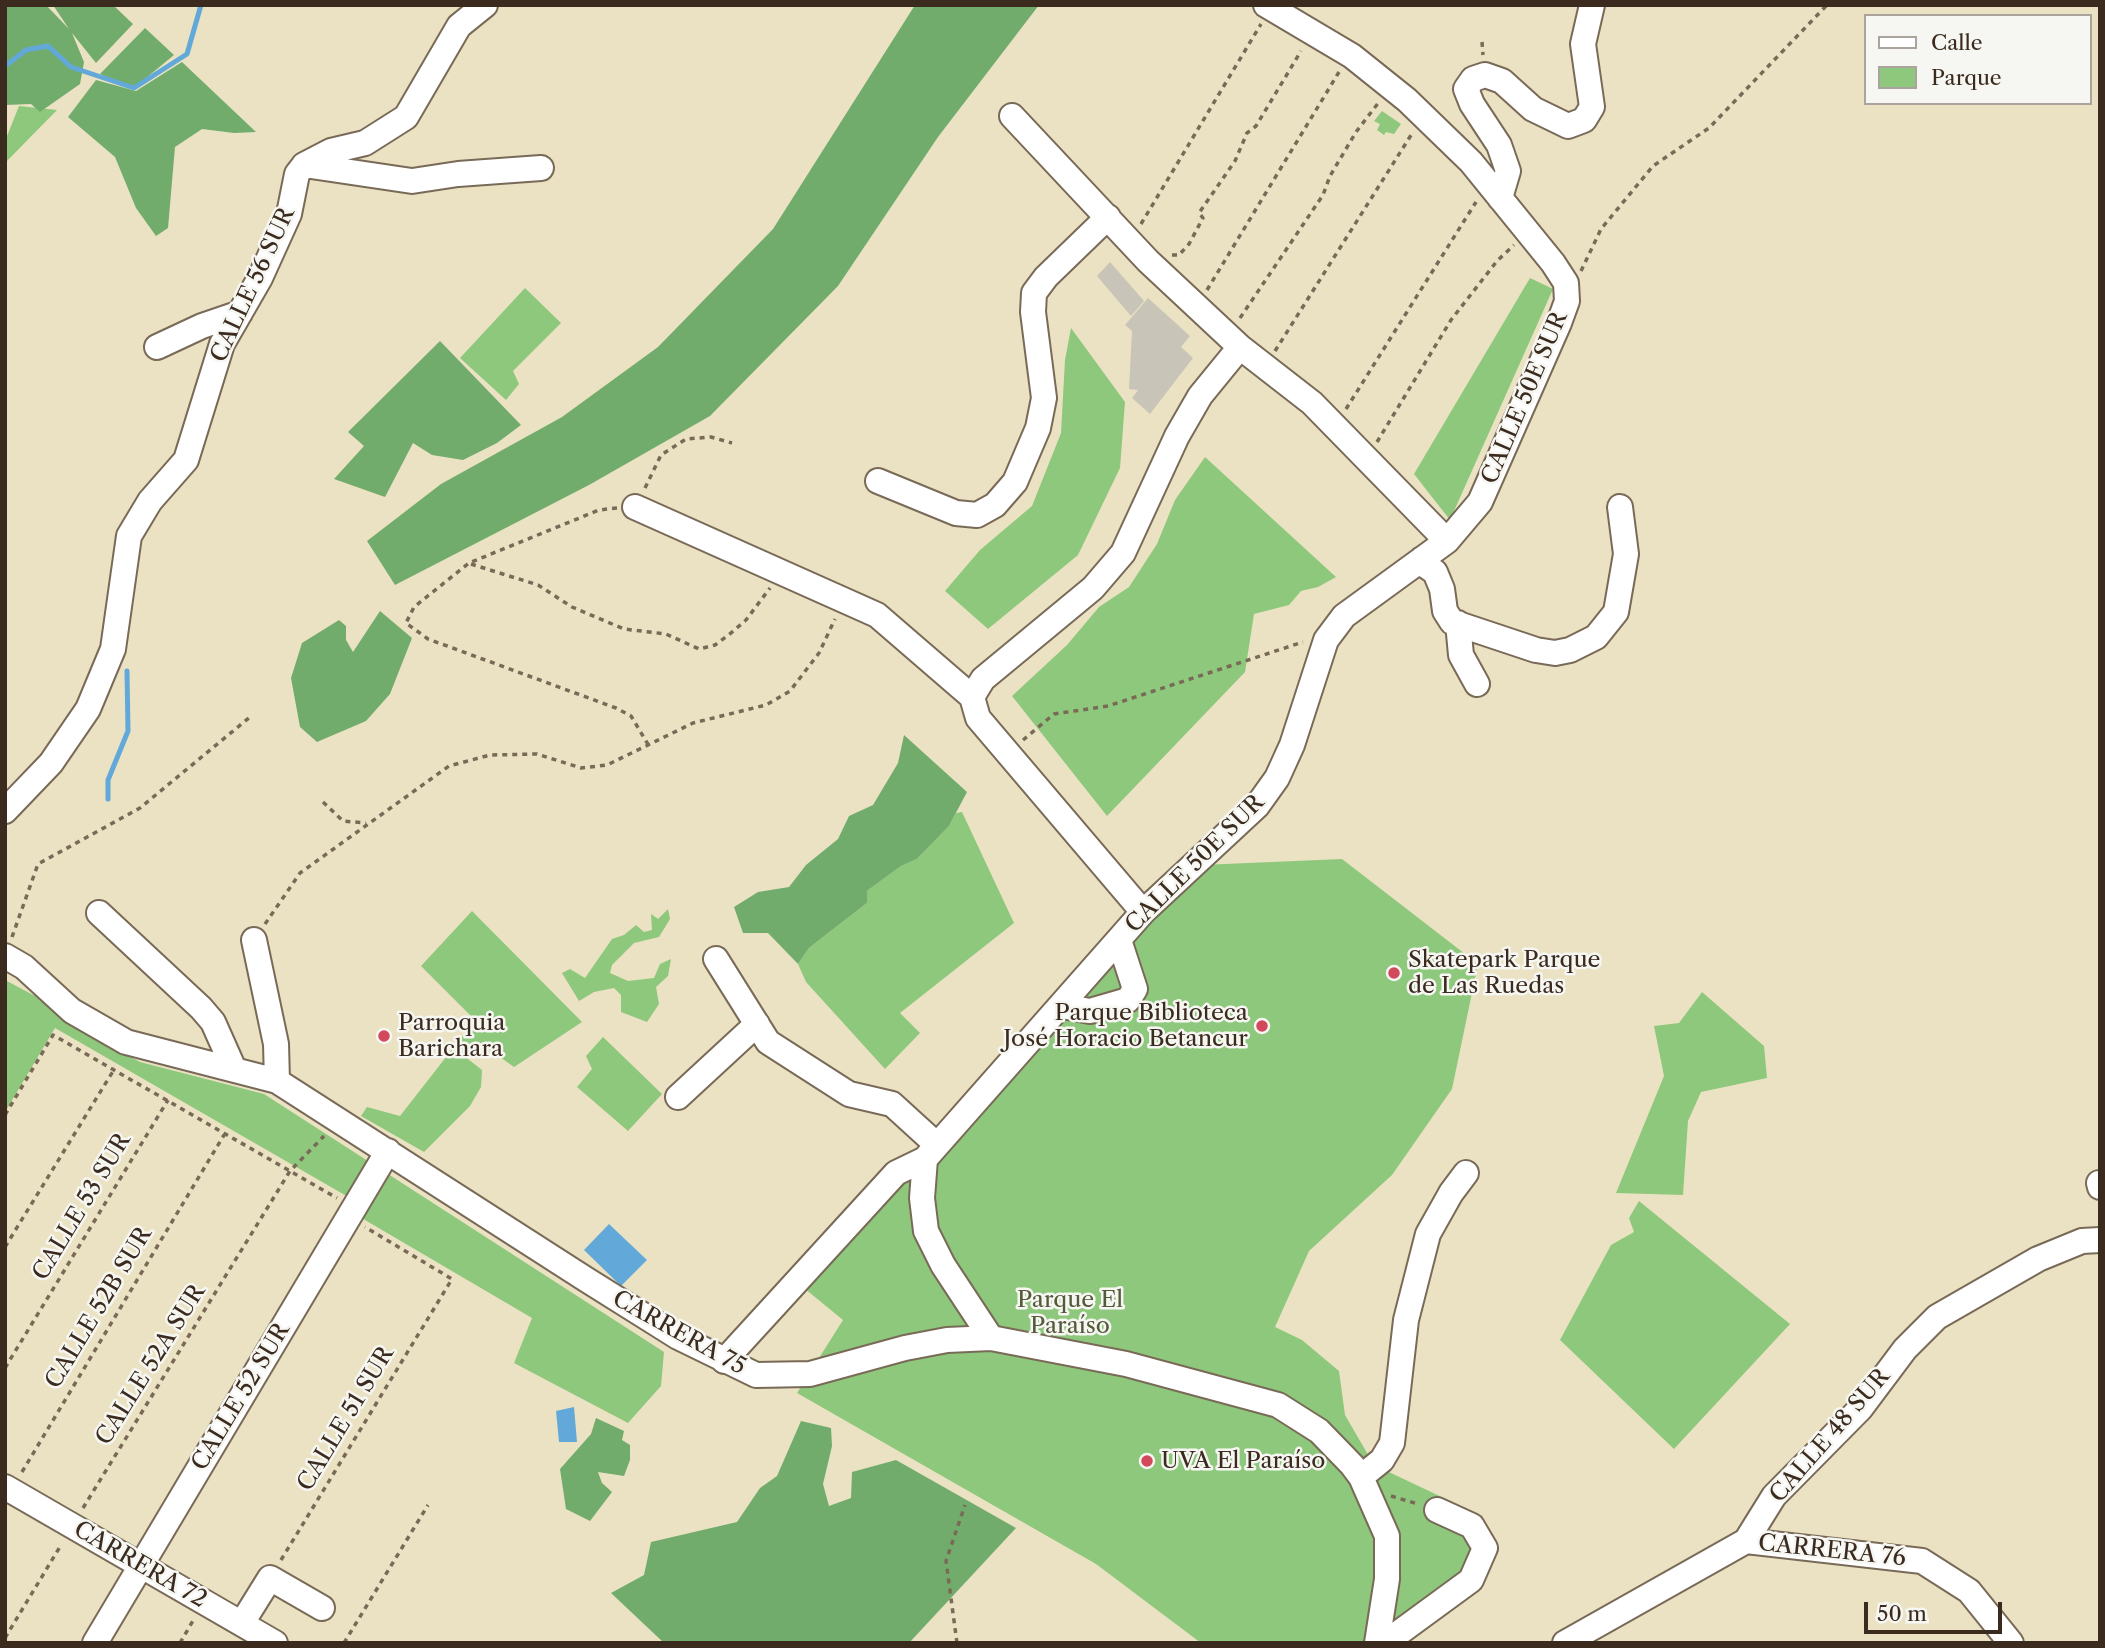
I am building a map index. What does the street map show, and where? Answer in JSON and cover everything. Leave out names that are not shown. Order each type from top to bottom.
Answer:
[{"type":"street","points":[[304,165],[331,151],[365,143],[406,117],[459,26],[485,5]]},
{"type":"street","points":[[1494,190],[1508,171],[1499,145],[1472,104],[1466,89],[1473,79],[1485,75],[1502,81],[1533,109],[1568,126],[1584,120],[1592,107],[1583,44],[1592,5]]},
{"type":"street","name":"CALLE 50E SUR","points":[[724,1361],[896,1173],[931,1152],[1143,912],[1257,806],[1277,778],[1292,745],[1326,640],[1344,616],[1447,541],[1480,502],[1567,301],[1566,283],[1528,231],[1494,190],[1422,116],[1388,84],[1352,56],[1269,7]]},
{"type":"street","points":[[1012,116],[1158,270],[1265,368],[1312,403],[1447,541]]},
{"type":"street","points":[[304,165],[412,181],[458,174],[541,168]]},
{"type":"street","name":"CALLE 56 SUR","points":[[5,811],[51,763],[88,709],[113,649],[129,536],[150,501],[186,460],[222,344],[260,278],[289,214],[298,174],[304,165]]},
{"type":"street","points":[[878,481],[956,513],[977,515],[995,505],[1015,481],[1038,428],[1044,398],[1033,313],[1034,293],[1046,277],[1108,216]]},
{"type":"street","points":[[157,347],[202,326],[240,313]]},
{"type":"street","points":[[972,697],[983,679],[1093,588],[1123,552],[1177,436],[1234,341]]},
{"type":"street","points":[[635,507],[877,615],[972,697],[978,718],[1143,912]]},
{"type":"street","points":[[1422,559],[1438,578],[1445,611],[1452,622],[1520,646],[1555,653],[1584,645],[1609,625],[1621,598],[1626,554],[1620,508]]},
{"type":"street","points":[[1458,623],[1461,655],[1477,684]]},
{"type":"street","points":[[99,913],[201,1008],[213,1022],[233,1068]]},
{"type":"street","points":[[254,940],[276,1044],[277,1081]]},
{"type":"street","points":[[1062,1006],[1090,1011],[1128,1000],[1135,989],[1119,940]]},
{"type":"street","name":"CARRERA 75","points":[[7,950],[72,1011],[126,1042],[277,1081],[587,1280],[724,1361],[756,1375],[810,1374],[905,1348],[947,1340],[991,1338],[1126,1364],[1278,1405],[1319,1431],[1364,1482],[1387,1536],[1387,1579],[1377,1643]]},
{"type":"street","points":[[716,959],[768,1042],[849,1094],[891,1104],[931,1152],[922,1198],[926,1231],[943,1265],[991,1338]]},
{"type":"street","points":[[678,1097],[757,1024]]},
{"type":"street","name":"CALLE 52 SUR","points":[[95,1643],[388,1151]]},
{"type":"street","points":[[1364,1482],[1392,1443],[1406,1320],[1428,1234],[1451,1193],[1466,1173]]},
{"type":"street","name":"CALLE 48 SUR","points":[[1565,1643],[1746,1541],[1774,1496],[1860,1409],[1905,1349],[1937,1317],[2038,1259],[2082,1241],[2100,1240]]},
{"type":"street","name":"CARRERA 72","points":[[8,1489],[275,1643]]},
{"type":"street","points":[[1385,1643],[1471,1580],[1485,1548],[1472,1526],[1437,1510]]},
{"type":"street","name":"CARRERA 76","points":[[1746,1541],[1922,1561],[1969,1591],[2011,1643]]},
{"type":"street","points":[[242,1623],[270,1578],[322,1608]]},
{"type":"path","points":[[1567,301],[1601,229],[1653,166],[1709,128],[1827,5]]},
{"type":"path","points":[[1131,241],[1269,7]]},
{"type":"path","points":[[1158,270],[1170,255],[1180,255],[1189,244],[1203,218],[1199,213],[1235,161],[1247,133],[1256,126],[1313,32]]},
{"type":"path","points":[[1197,306],[1339,71],[1352,56]]},
{"type":"path","points":[[1234,341],[1285,248],[1323,195],[1330,176],[1388,84]]},
{"type":"path","points":[[1265,368],[1422,116]]},
{"type":"path","points":[[1335,425],[1494,190]]},
{"type":"path","points":[[1366,456],[1451,320],[1497,261],[1528,231]]},
{"type":"path","points":[[649,746],[631,716],[616,708],[428,639],[406,623],[414,607],[469,563],[599,510],[635,507],[661,455],[686,439],[711,437],[732,443]]},
{"type":"path","points":[[469,563],[538,584],[572,607],[624,629],[666,634],[699,649],[715,645],[746,620],[780,573]]},
{"type":"path","points":[[254,940],[300,873],[366,822],[449,766],[490,755],[537,754],[581,768],[607,765],[693,723],[766,705],[790,691],[819,653],[834,624],[840,599]]},
{"type":"path","points":[[1007,753],[1054,714],[1108,706],[1293,643],[1326,640]]},
{"type":"path","points":[[7,950],[38,864],[140,808],[250,717]]},
{"type":"path","points":[[323,802],[343,821],[366,822]]},
{"type":"path","points":[[5,1115],[53,1035],[115,1068],[290,1171],[351,1212]]},
{"type":"path","points":[[5,1247],[115,1068]]},
{"type":"path","name":"CALLE 53 SUR","points":[[5,1368],[168,1100]]},
{"type":"path","name":"CALLE 52A SUR","points":[[5,1638],[290,1171],[312,1152],[338,1118]]},
{"type":"path","name":"CALLE 52B SUR","points":[[8,1489],[225,1135]]},
{"type":"path","name":"CALLE 51 SUR","points":[[270,1578],[452,1279],[351,1212]]},
{"type":"path","points":[[1364,1482],[1437,1510]]},
{"type":"path","points":[[344,1643],[428,1505]]},
{"type":"path","points":[[957,1643],[946,1561],[965,1505]]},
{"type":"path","points":[[180,1643],[204,1602]]},
{"type":"shaded area","points":[[1110,262],[1144,301],[1131,316],[1097,276]]},
{"type":"shaded area","points":[[1148,298],[1190,336],[1181,347],[1193,358],[1150,414],[1132,398],[1138,390],[1129,389],[1132,331],[1125,325]]},
{"type":"green space","points":[[5,5],[46,5],[69,29],[53,5],[113,5],[133,24],[96,63],[72,33],[84,62],[80,84],[40,112],[31,104],[5,105]]},
{"type":"green space","points":[[915,5],[1039,5],[938,137],[838,286],[710,416],[589,485],[395,585],[367,541],[441,484],[562,417],[658,347],[773,229]]},
{"type":"green space","points":[[145,28],[174,55],[134,88],[100,74]]},
{"type":"green space","points":[[182,62],[256,132],[234,133],[202,129],[175,147],[168,228],[156,236],[136,208],[115,157],[68,117],[96,80],[136,91]]},
{"type":"green space","points":[[19,106],[57,110],[5,163],[5,141]]},
{"type":"green space","points":[[1382,111],[1401,124],[1394,134],[1386,132],[1384,135],[1377,130],[1380,124],[1374,121]]},
{"type":"green space","points":[[1530,278],[1553,289],[1450,520],[1414,474]]},
{"type":"green space","points":[[525,288],[561,323],[513,371],[519,384],[506,400],[460,358]]},
{"type":"green space","points":[[1071,328],[1125,402],[1120,468],[1078,555],[988,629],[945,591],[980,550],[1032,506],[1061,433],[1065,360]]},
{"type":"green space","points":[[440,341],[521,425],[497,443],[463,460],[432,455],[413,443],[385,497],[334,479],[364,446],[348,432]]},
{"type":"green space","points":[[1205,457],[1336,577],[1318,587],[1301,591],[1289,605],[1254,614],[1245,672],[1107,816],[1012,696],[1067,645],[1099,607],[1129,587],[1157,544],[1175,500]]},
{"type":"green space","points":[[380,611],[412,638],[390,694],[366,721],[317,742],[300,727],[291,678],[302,643],[339,620],[346,626],[346,640],[353,652]]},
{"type":"green space","points":[[904,735],[967,792],[949,826],[917,859],[901,866],[867,891],[867,903],[809,948],[798,964],[768,933],[743,933],[734,907],[758,892],[789,887],[806,865],[838,839],[849,816],[873,805],[898,763]]},
{"type":"green space","points":[[962,812],[1014,923],[900,1013],[920,1033],[885,1069],[806,982],[798,964],[809,948],[867,903],[867,891],[901,866],[917,859],[949,826],[956,813]]},
{"type":"green space","name":"Parque El Paraíso","points":[[1342,859],[1478,964],[1452,1089],[1392,1175],[1309,1251],[1275,1327],[1302,1340],[1339,1371],[1345,1415],[1374,1465],[1482,1516],[1479,1562],[1413,1627],[1406,1643],[1201,1643],[1096,1564],[797,1393],[843,1320],[804,1288],[899,1188],[962,1137],[1201,865]]},
{"type":"green space","points":[[668,909],[670,919],[659,937],[634,943],[612,965],[610,973],[628,981],[654,978],[660,964],[671,959],[668,976],[656,987],[659,1004],[647,1022],[621,1012],[621,995],[614,988],[594,992],[579,1001],[562,973],[570,969],[585,978],[612,939],[624,935],[636,925],[644,932],[652,930],[651,914],[658,919]]},
{"type":"green space","points":[[472,911],[582,1022],[514,1067],[483,1045],[468,1046],[468,1059],[482,1070],[481,1087],[470,1106],[424,1152],[361,1116],[367,1107],[400,1116],[475,1020],[421,966]]},
{"type":"green space","points":[[5,980],[37,997],[67,1023],[140,1062],[264,1094],[664,1352],[661,1386],[628,1423],[514,1363],[532,1318],[365,1220],[350,1198],[55,1028],[5,1112]]},
{"type":"green space","points":[[1702,992],[1764,1046],[1767,1078],[1701,1092],[1688,1121],[1683,1195],[1616,1193],[1664,1076],[1654,1026],[1679,1023]]},
{"type":"green space","points":[[603,1037],[662,1094],[628,1131],[577,1087],[592,1069],[586,1056]]},
{"type":"green space","points":[[1639,1201],[1790,1324],[1674,1449],[1560,1340],[1611,1245],[1634,1232],[1629,1218]]},
{"type":"green space","points":[[596,1418],[624,1431],[622,1440],[630,1445],[630,1460],[624,1476],[598,1472],[602,1483],[612,1492],[590,1521],[566,1509],[560,1469],[591,1434]]},
{"type":"green space","points":[[801,1421],[831,1428],[832,1446],[823,1484],[829,1506],[851,1498],[852,1472],[896,1460],[1016,1528],[909,1643],[664,1643],[611,1593],[644,1575],[651,1542],[737,1522],[760,1488],[777,1476]]},
{"type":"water","points":[[609,1224],[647,1260],[621,1286],[584,1250]]},
{"type":"water","points":[[574,1407],[577,1442],[559,1442],[556,1411]]},
{"type":"waterway","points":[[5,66],[26,50],[48,46],[71,67],[134,88],[187,54],[201,5]]},
{"type":"waterway","points":[[108,799],[108,780],[128,731],[127,671]]},
{"type":"place","name":"Skatepark Parque de Las Ruedas","points":[[1394,973]]},
{"type":"place","name":"Parque Biblioteca José Horacio Betancur","points":[[1262,1026]]},
{"type":"place","name":"Parroquia Barichara","points":[[384,1036]]},
{"type":"place","name":"UVA El Paraíso","points":[[1147,1461]]}]
